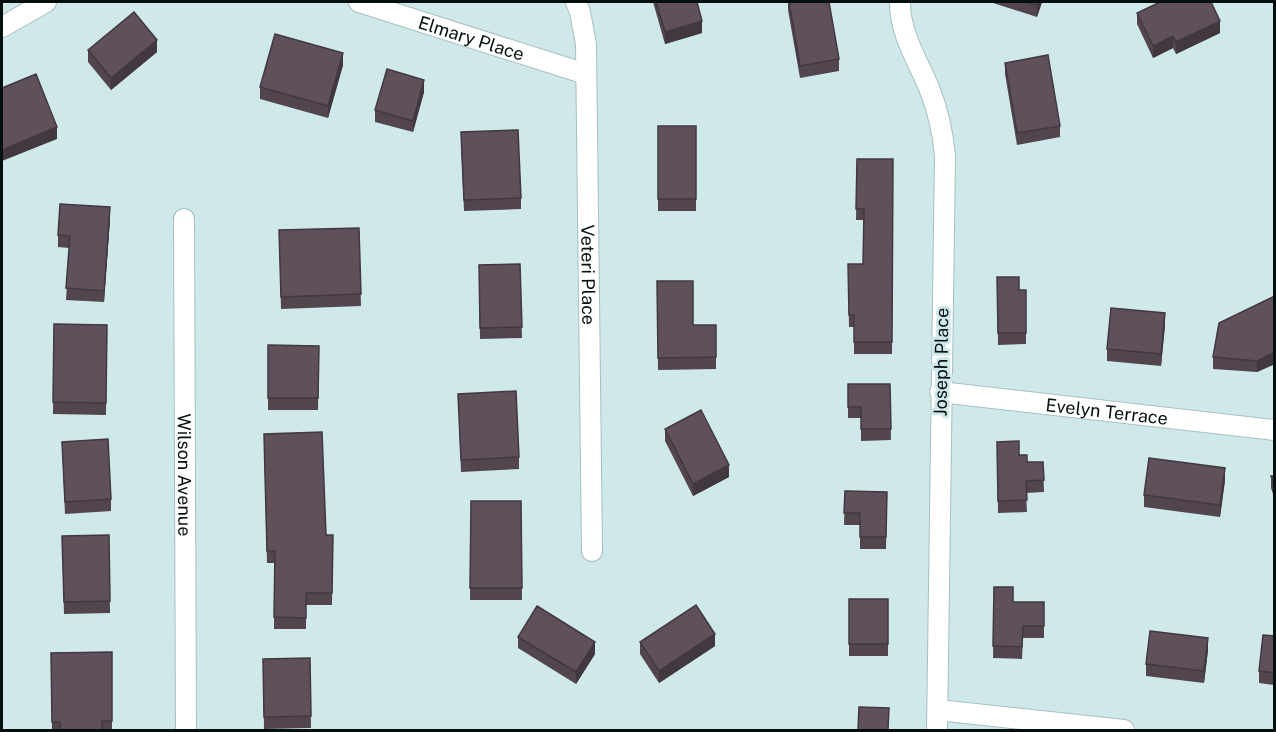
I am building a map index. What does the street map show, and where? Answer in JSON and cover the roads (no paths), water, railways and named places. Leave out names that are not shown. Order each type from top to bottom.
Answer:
[{"type":"street","points":[[2,27],[46,2]]},
{"type":"street","name":"Elmary Place","points":[[358,2],[586,74]]},
{"type":"street","name":"Veteri Place","points":[[576,2],[586,45],[592,551]]},
{"type":"street","name":"Joseph Place","points":[[900,2],[900,14],[906,41],[930,90],[941,123],[945,156],[937,730]]},
{"type":"street","name":"Wilson Avenue","points":[[184,219],[186,730]]},
{"type":"street","name":"Evelyn Terrace","points":[[940,392],[1275,430]]},
{"type":"street","points":[[938,710],[1124,730]]}]
